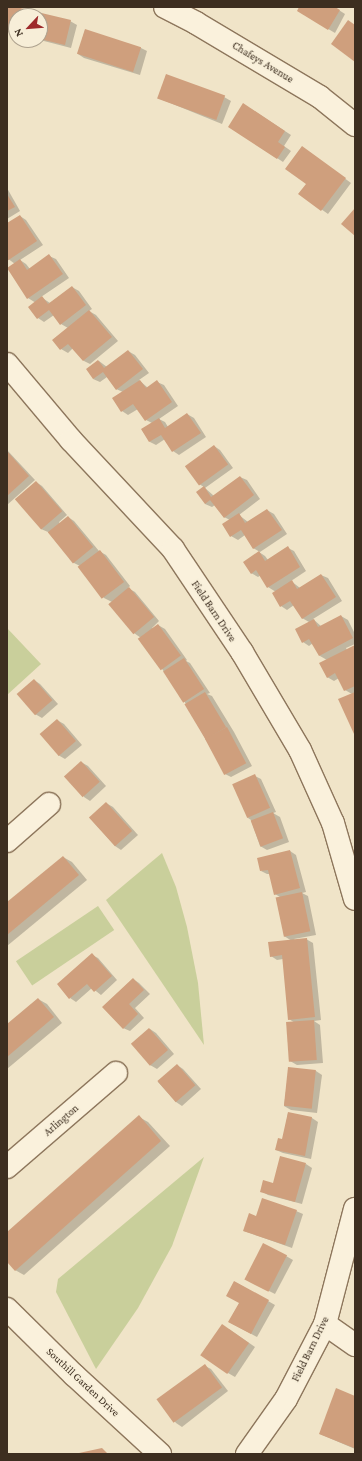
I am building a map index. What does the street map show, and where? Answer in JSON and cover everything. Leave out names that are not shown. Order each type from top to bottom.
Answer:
[{"type":"street","name":"Chafeys Avenue","points":[[166,7],[196,23],[320,97],[355,125]]},
{"type":"street","name":"Field Barn Drive","points":[[7,364],[71,440],[172,549],[242,652],[300,750],[333,823],[355,899]]},
{"type":"street","points":[[7,841],[49,804]]},
{"type":"street","name":"Arlington","points":[[7,1167],[116,1073]]},
{"type":"street","name":"Field Barn Drive","points":[[247,1454],[286,1398],[325,1324],[355,1209]]},
{"type":"street","name":"Southill Garden Drive","points":[[7,1309],[74,1375],[160,1454]]},
{"type":"street","points":[[325,1324],[355,1345]]},
{"type":"green space","points":[[7,628],[41,664],[7,695]]},
{"type":"green space","points":[[162,853],[176,887],[187,927],[198,983],[204,1045],[106,900]]},
{"type":"green space","points":[[98,906],[114,930],[32,985],[16,961]]},
{"type":"green space","points":[[204,1157],[172,1246],[138,1308],[96,1369],[56,1292],[58,1279]]},
{"type":"building","points":[[7,7],[20,8],[8,8],[7,31]]},
{"type":"building","points":[[299,7],[335,7],[340,10],[328,30],[297,11]]},
{"type":"building","points":[[48,15],[71,20],[65,45],[48,41]]},
{"type":"building","points":[[348,20],[355,25],[355,62],[331,44]]},
{"type":"building","points":[[85,29],[141,47],[133,72],[77,54]]},
{"type":"building","points":[[166,74],[225,96],[216,120],[157,98]]},
{"type":"building","points":[[243,103],[285,131],[278,142],[285,147],[277,159],[228,127]]},
{"type":"building","points":[[302,146],[346,178],[321,211],[298,194],[306,184],[285,169]]},
{"type":"building","points":[[7,194],[15,207],[7,211]]},
{"type":"building","points":[[355,208],[355,236],[341,224]]},
{"type":"building","points":[[20,215],[37,241],[7,261],[7,223]]},
{"type":"building","points":[[49,254],[63,274],[27,299],[7,268],[20,259],[27,270]]},
{"type":"building","points":[[72,286],[86,305],[60,325],[49,310],[37,319],[28,307],[42,296],[48,304]]},
{"type":"building","points":[[89,310],[112,337],[83,361],[68,344],[60,350],[52,340]]},
{"type":"building","points":[[128,350],[143,369],[116,390],[103,372],[93,379],[86,369],[98,360],[104,368]]},
{"type":"building","points":[[140,380],[146,388],[157,380],[172,402],[145,421],[133,404],[121,412],[112,398]]},
{"type":"building","points":[[187,413],[201,433],[172,452],[161,435],[149,442],[141,429],[159,418],[165,428]]},
{"type":"building","points":[[214,445],[228,464],[199,486],[185,466]]},
{"type":"building","points":[[7,451],[29,476],[7,496]]},
{"type":"building","points":[[240,476],[254,495],[224,518],[210,500],[205,504],[196,492],[204,486],[211,497]]},
{"type":"building","points":[[36,481],[62,511],[41,530],[15,499]]},
{"type":"building","points":[[267,509],[282,530],[253,549],[241,530],[230,537],[222,524],[239,513],[245,523]]},
{"type":"building","points":[[68,516],[93,547],[73,563],[48,532]]},
{"type":"building","points":[[288,546],[300,567],[267,588],[256,570],[251,574],[243,562],[259,551],[265,561]]},
{"type":"building","points":[[100,550],[124,582],[102,599],[78,567]]},
{"type":"building","points":[[321,574],[336,597],[302,619],[290,601],[280,607],[272,593],[292,580],[297,589]]},
{"type":"building","points":[[129,587],[154,617],[133,634],[108,604]]},
{"type":"building","points":[[341,615],[353,638],[319,656],[309,639],[302,643],[295,629],[314,619],[318,627]]},
{"type":"building","points":[[158,624],[181,656],[161,670],[138,639]]},
{"type":"building","points":[[355,645],[355,686],[344,691],[335,673],[327,678],[319,663]]},
{"type":"building","points":[[184,658],[204,689],[183,703],[163,672]]},
{"type":"building","points":[[34,679],[52,700],[35,715],[17,694]]},
{"type":"building","points":[[205,692],[226,727],[206,740],[184,704]]},
{"type":"building","points":[[355,692],[355,733],[354,734],[338,699]]},
{"type":"building","points":[[57,719],[76,741],[59,756],[40,734]]},
{"type":"building","points":[[227,727],[246,763],[224,775],[205,739]]},
{"type":"building","points":[[81,761],[100,782],[83,797],[64,776]]},
{"type":"building","points":[[255,774],[270,808],[247,818],[232,784]]},
{"type":"building","points":[[106,802],[132,831],[115,846],[89,817]]},
{"type":"building","points":[[273,812],[283,838],[261,847],[251,821]]},
{"type":"building","points":[[290,850],[300,888],[274,895],[268,870],[260,871],[257,858]]},
{"type":"building","points":[[63,856],[79,875],[7,935],[7,902]]},
{"type":"building","points":[[302,892],[310,931],[284,937],[276,898]]},
{"type":"building","points":[[307,938],[315,1017],[288,1020],[282,955],[270,957],[268,942]]},
{"type":"building","points":[[92,953],[112,976],[94,992],[87,984],[69,999],[57,984]]},
{"type":"building","points":[[133,978],[144,990],[129,1004],[138,1014],[123,1029],[102,1007]]},
{"type":"building","points":[[38,998],[54,1017],[7,1057],[7,1024]]},
{"type":"building","points":[[314,1020],[317,1060],[289,1062],[286,1022]]},
{"type":"building","points":[[149,1028],[168,1050],[150,1066],[131,1044]]},
{"type":"building","points":[[177,1064],[195,1085],[176,1102],[157,1081]]},
{"type":"building","points":[[288,1067],[316,1070],[312,1109],[284,1106]]},
{"type":"building","points":[[288,1112],[312,1117],[305,1156],[275,1150],[278,1138],[282,1139]]},
{"type":"building","points":[[139,1115],[161,1141],[15,1271],[7,1262],[7,1232]]},
{"type":"building","points":[[280,1156],[306,1163],[295,1202],[260,1192],[263,1180],[273,1183]]},
{"type":"building","points":[[262,1198],[297,1210],[285,1245],[243,1231],[249,1213],[256,1216]]},
{"type":"building","points":[[263,1243],[287,1255],[268,1292],[244,1280]]},
{"type":"building","points":[[234,1281],[269,1300],[251,1334],[228,1322],[239,1303],[226,1296]]},
{"type":"building","points":[[222,1324],[249,1343],[227,1374],[200,1355]]},
{"type":"building","points":[[205,1364],[222,1387],[174,1423],[156,1399]]},
{"type":"building","points":[[336,1388],[355,1396],[354,1448],[319,1434]]},
{"type":"building","points":[[102,1448],[108,1454],[79,1454],[79,1453]]}]
